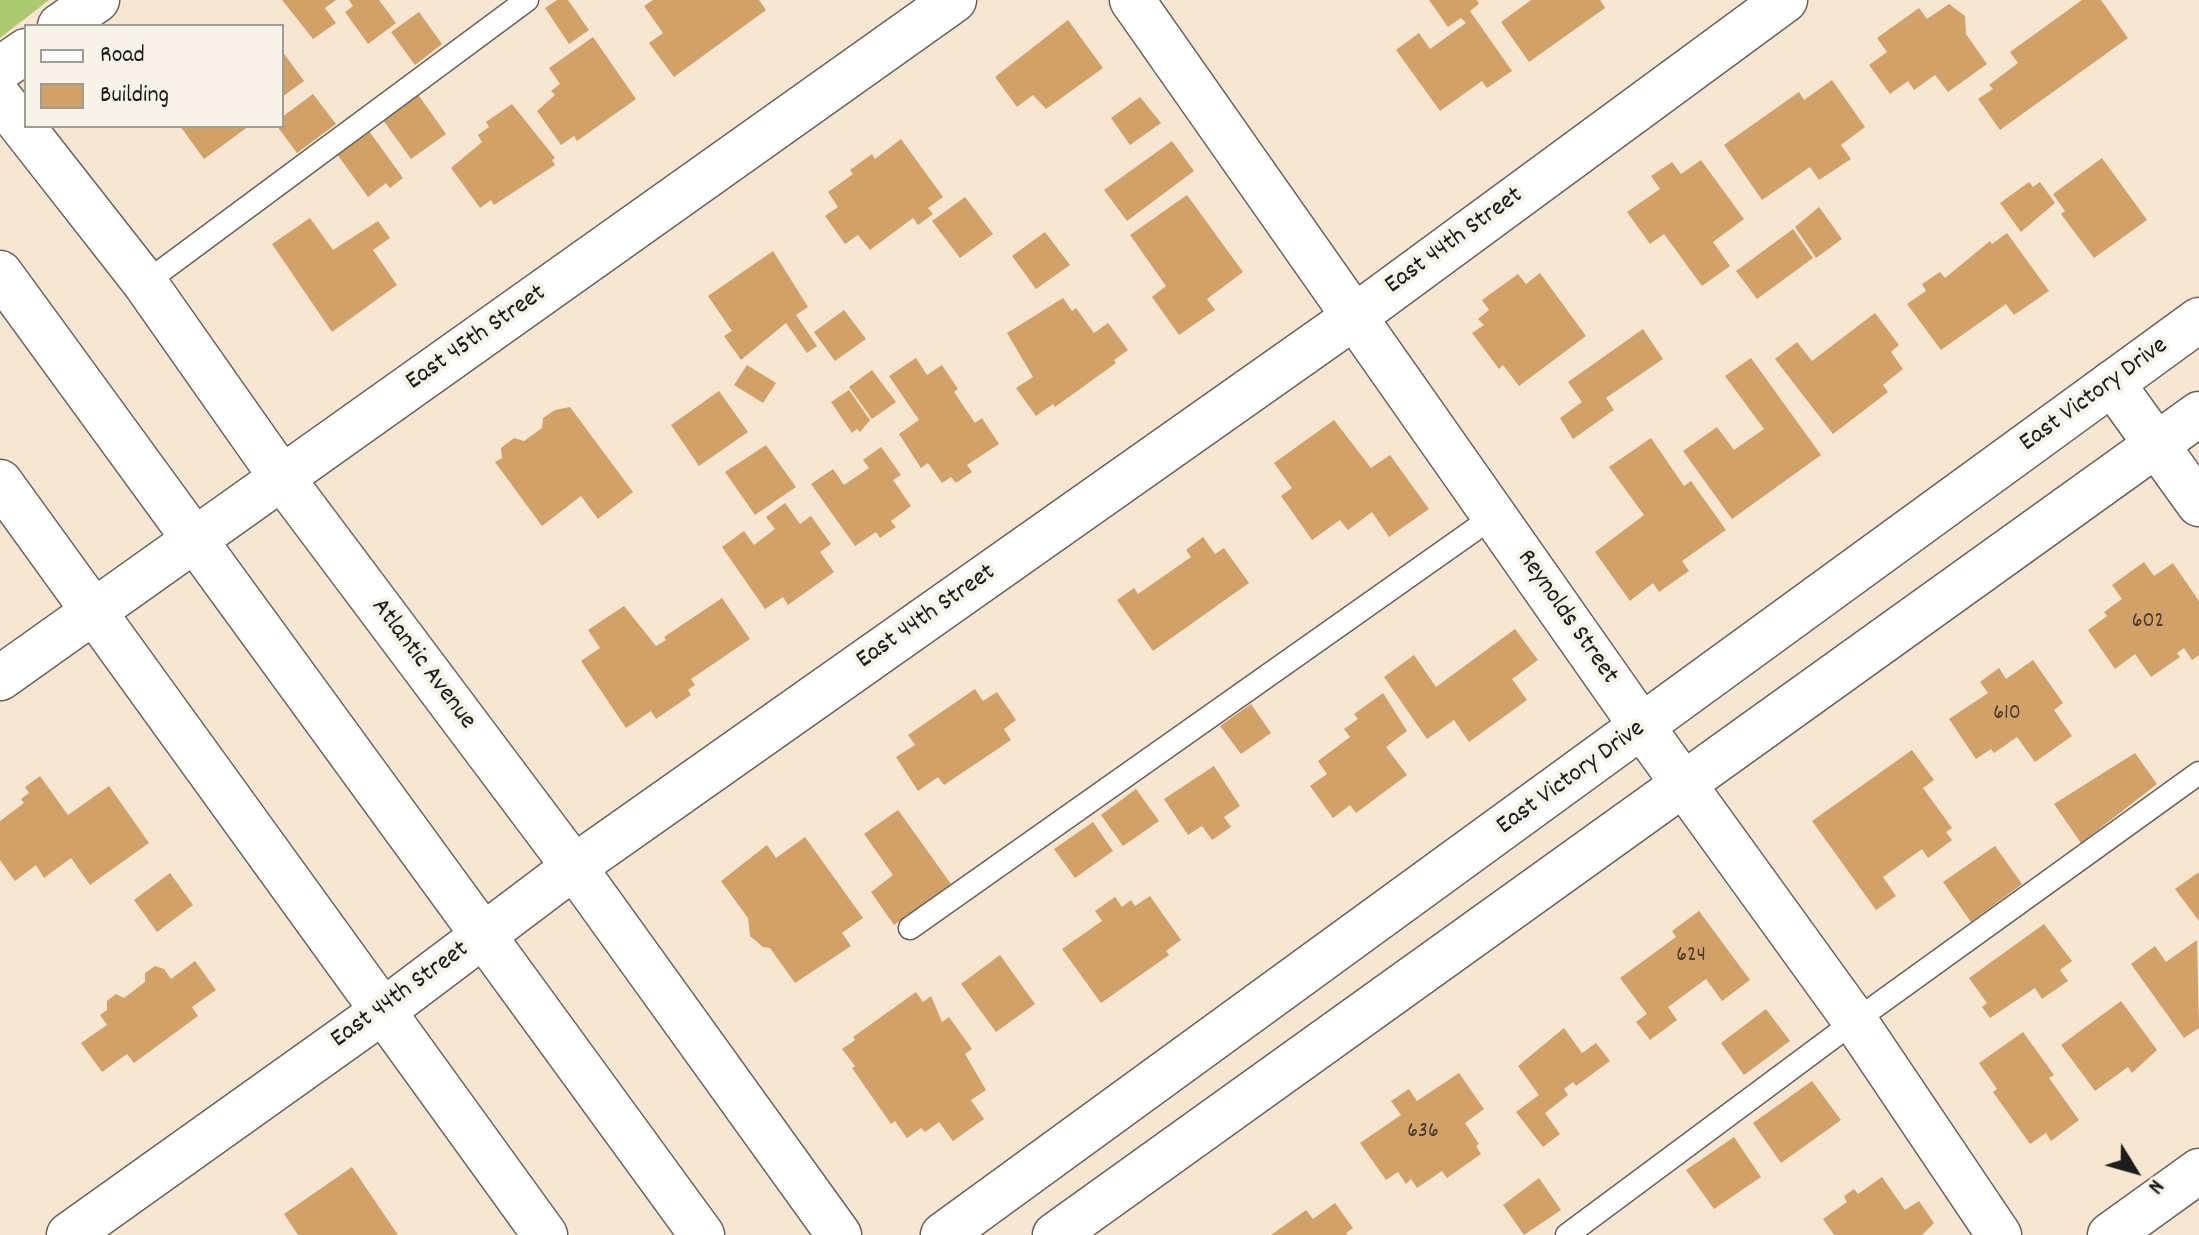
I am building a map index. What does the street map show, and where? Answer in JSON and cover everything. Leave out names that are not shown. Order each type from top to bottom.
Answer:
[{"type":"street","points":[[63,24],[97,0]]},
{"type":"street","name":"East 45th Street","points":[[0,678],[954,0]]},
{"type":"street","name":"Reynolds Street","points":[[1132,0],[1643,728],[1687,784],[1855,1021],[1999,1235]]},
{"type":"street","name":"East 44th Street","points":[[69,1235],[383,1011],[574,867],[1354,317],[1785,0]]},
{"type":"street","points":[[0,69],[24,52]]},
{"type":"street","name":"Atlantic Avenue","points":[[0,98],[145,283],[282,478],[574,867],[839,1235]]},
{"type":"street","points":[[0,273],[702,1235]]},
{"type":"street","name":"East Victory Drive","points":[[943,1235],[2199,320]]},
{"type":"street","points":[[2112,383],[2199,504]]},
{"type":"street","points":[[1055,1235],[2199,414]]},
{"type":"street","points":[[0,482],[545,1235]]},
{"type":"street","points":[[2110,1235],[2199,1171]]},
{"type":"lane","points":[[145,283],[527,0]]},
{"type":"lane","points":[[910,928],[1494,516]]},
{"type":"lane","points":[[1567,1235],[1855,1021],[2199,773]]},
{"type":"green space","points":[[0,0],[49,0],[0,38]]},
{"type":"building","points":[[282,0],[336,0],[325,8],[336,23],[313,39]]},
{"type":"building","points":[[349,0],[379,0],[396,23],[368,44],[345,12],[353,6]]},
{"type":"building","points":[[557,0],[568,0],[589,30],[569,44],[545,8]]},
{"type":"building","points":[[653,0],[759,0],[766,10],[674,77],[649,43],[663,33],[644,6]]},
{"type":"building","points":[[1429,0],[1477,0],[1479,4],[1470,11],[1512,71],[1487,88],[1482,81],[1440,111],[1396,50],[1419,33],[1430,49],[1466,23],[1461,18],[1448,27]]},
{"type":"building","points":[[1531,0],[1600,0],[1605,8],[1529,62],[1501,22]]},
{"type":"building","points":[[2082,0],[2101,0],[2128,38],[2000,130],[1978,99],[1993,89],[1989,85],[2018,63],[2010,52]]},
{"type":"building","points":[[1949,4],[1965,16],[1966,34],[1987,64],[1948,92],[1935,75],[1914,90],[1908,81],[1890,94],[1869,65],[1887,52],[1877,38],[1919,8],[1927,19]]},
{"type":"building","points":[[419,12],[442,44],[415,65],[391,32]]},
{"type":"building","points":[[1068,20],[1103,68],[1046,109],[1033,95],[1017,107],[995,77]]},
{"type":"building","points":[[593,37],[636,99],[577,141],[574,136],[561,145],[537,111],[555,95],[551,91],[560,84],[549,68]]},
{"type":"building","points":[[284,54],[304,81],[284,96]]},
{"type":"building","points":[[1832,80],[1865,127],[1841,145],[1851,159],[1819,180],[1810,167],[1762,200],[1724,145],[1799,92],[1804,100]]},
{"type":"building","points":[[417,93],[446,134],[411,159],[383,120]]},
{"type":"building","points":[[313,94],[336,124],[297,153],[278,128],[284,128],[284,116]]},
{"type":"building","points":[[1140,97],[1161,123],[1130,145],[1111,118]]},
{"type":"building","points":[[512,104],[555,158],[552,160],[555,165],[494,205],[491,200],[480,208],[451,168],[482,142],[478,135],[489,127],[486,122]]},
{"type":"building","points":[[181,128],[246,128],[204,159]]},
{"type":"building","points":[[369,131],[403,178],[390,188],[386,183],[368,197],[337,154]]},
{"type":"building","points":[[901,139],[943,197],[928,208],[933,214],[918,225],[913,218],[870,250],[858,235],[845,244],[825,216],[838,207],[828,192],[853,174],[850,170],[872,154],[875,159]]},
{"type":"building","points":[[1172,141],[1194,171],[1127,221],[1104,190]]},
{"type":"building","points":[[2102,158],[2147,220],[2094,258],[2061,214],[2065,211],[2053,194]]},
{"type":"building","points":[[1701,160],[1744,219],[1713,242],[1730,266],[1702,286],[1664,234],[1650,244],[1627,212],[1660,189],[1651,176],[1672,162],[1681,174]]},
{"type":"building","points":[[2029,182],[2033,187],[2040,182],[2055,203],[2021,232],[2000,203]]},
{"type":"building","points":[[1187,195],[1243,272],[1207,299],[1215,310],[1179,335],[1152,297],[1166,286],[1130,235]]},
{"type":"building","points":[[965,197],[993,234],[960,258],[932,221]]},
{"type":"building","points":[[1819,207],[1842,239],[1816,258],[1795,227]]},
{"type":"building","points":[[310,218],[333,250],[378,221],[390,238],[373,250],[397,285],[332,332],[272,244]]},
{"type":"building","points":[[1793,229],[1813,258],[1757,299],[1736,271]]},
{"type":"building","points":[[1045,232],[1070,265],[1036,289],[1012,256]]},
{"type":"building","points":[[2007,233],[2049,291],[2014,315],[2006,304],[1941,350],[1907,304],[1926,291],[1922,284],[1940,272],[1945,278],[1990,241],[1992,244]]},
{"type":"building","points":[[773,251],[808,307],[796,315],[817,346],[807,353],[786,323],[741,360],[724,336],[732,331],[708,296]]},
{"type":"building","points":[[1540,273],[1586,336],[1519,386],[1503,365],[1499,369],[1472,333],[1484,325],[1478,319],[1489,310],[1482,300],[1518,274],[1526,284]]},
{"type":"building","points":[[1063,298],[1072,311],[1076,308],[1094,333],[1108,323],[1128,350],[1114,360],[1116,363],[1055,407],[1053,404],[1036,416],[1016,388],[1033,377],[1007,333]]},
{"type":"building","points":[[844,310],[866,339],[835,361],[814,332]]},
{"type":"building","points":[[1875,313],[1899,345],[1891,352],[1903,369],[1883,385],[1888,392],[1833,434],[1775,359],[1797,342],[1812,361]]},
{"type":"building","points":[[1643,329],[1663,359],[1606,398],[1614,410],[1573,439],[1560,418],[1582,402],[1568,382]]},
{"type":"building","points":[[916,358],[927,375],[942,365],[958,389],[954,392],[975,423],[982,418],[999,444],[967,465],[972,472],[956,483],[951,477],[942,483],[928,463],[921,468],[899,434],[919,420],[889,376]]},
{"type":"building","points":[[1751,358],[1821,455],[1732,519],[1683,451],[1717,427],[1734,450],[1764,429],[1725,376]]},
{"type":"building","points":[[747,365],[776,383],[763,403],[734,385]]},
{"type":"building","points":[[872,370],[896,402],[872,419],[849,387]]},
{"type":"building","points":[[849,390],[870,420],[860,432],[857,429],[852,433],[831,402]]},
{"type":"building","points":[[719,391],[748,432],[699,466],[671,425]]},
{"type":"building","points":[[570,407],[633,492],[598,519],[581,496],[542,526],[495,462],[502,458],[501,448],[514,438],[524,441],[542,428],[543,418],[555,410]]},
{"type":"building","points":[[1334,420],[1371,468],[1390,455],[1429,509],[1389,537],[1372,512],[1348,530],[1340,520],[1312,540],[1281,496],[1292,488],[1274,463]]},
{"type":"building","points":[[1651,438],[1684,486],[1691,481],[1726,530],[1682,561],[1689,571],[1659,592],[1653,583],[1630,601],[1595,552],[1644,515],[1609,467]]},
{"type":"building","points":[[766,445],[796,487],[755,515],[725,472]]},
{"type":"building","points":[[881,447],[901,475],[893,480],[911,506],[891,521],[896,527],[880,538],[876,532],[855,546],[811,484],[833,469],[844,485],[869,468],[863,460]]},
{"type":"building","points":[[785,503],[800,524],[811,516],[831,544],[820,552],[834,572],[788,605],[783,597],[765,609],[722,547],[744,531],[754,545],[775,529],[766,517]]},
{"type":"building","points":[[1203,537],[1215,554],[1224,548],[1249,583],[1153,651],[1117,600],[1134,588],[1138,594],[1191,557],[1186,550]]},
{"type":"building","points":[[2144,562],[2154,576],[2173,563],[2199,601],[2199,655],[2192,660],[2184,648],[2177,653],[2180,657],[2151,677],[2135,654],[2115,669],[2088,630],[2107,616],[2104,612],[2122,599],[2112,585]]},
{"type":"building","points":[[722,598],[750,639],[691,679],[695,685],[688,690],[691,695],[656,719],[651,711],[626,728],[581,661],[600,648],[588,630],[624,606],[656,646],[666,640],[664,637]]},
{"type":"building","points":[[1515,629],[1538,660],[1512,679],[1527,700],[1469,742],[1454,720],[1427,739],[1384,677],[1414,655],[1436,687]]},
{"type":"building","points":[[2033,660],[2063,703],[2054,710],[2072,736],[2035,762],[2017,737],[1994,753],[1991,749],[1976,759],[1949,719],[1988,693],[1980,682],[1999,668],[2006,679]]},
{"type":"building","points":[[975,689],[983,701],[997,692],[1016,720],[1004,729],[1011,740],[944,785],[938,777],[918,791],[896,757],[915,745],[908,735]]},
{"type":"building","points":[[1383,693],[1407,731],[1386,747],[1407,775],[1356,813],[1350,805],[1333,818],[1310,786],[1327,774],[1318,761],[1350,737],[1344,729],[1358,719],[1354,714]]},
{"type":"building","points":[[1251,704],[1271,733],[1241,754],[1220,726]]},
{"type":"building","points":[[1912,750],[1934,780],[1923,788],[1952,828],[1946,832],[1952,840],[1928,858],[1922,849],[1883,877],[1896,896],[1876,910],[1812,821]]},
{"type":"building","points":[[2135,753],[2157,784],[2081,843],[2054,804]]},
{"type":"building","points":[[1214,766],[1240,806],[1224,817],[1231,827],[1212,840],[1202,826],[1188,835],[1164,799]]},
{"type":"building","points":[[40,776],[68,815],[109,786],[149,843],[90,885],[71,858],[44,878],[36,865],[15,881],[0,860],[0,821],[24,803],[21,799],[29,793],[25,787]]},
{"type":"building","points":[[1136,789],[1159,821],[1123,846],[1101,815]]},
{"type":"building","points":[[898,810],[951,884],[894,925],[871,892],[893,875],[864,834]]},
{"type":"building","points":[[1093,822],[1113,851],[1075,878],[1054,849]]},
{"type":"building","points":[[805,837],[863,918],[842,933],[851,946],[795,983],[770,948],[763,947],[750,936],[748,918],[721,881],[767,845],[776,858]]},
{"type":"building","points":[[1995,846],[2022,884],[1971,922],[1943,882]]},
{"type":"building","points":[[2199,872],[2199,921],[2175,889]]},
{"type":"building","points":[[170,873],[193,905],[157,932],[134,900]]},
{"type":"building","points":[[1150,896],[1181,940],[1166,951],[1169,955],[1101,1003],[1062,949],[1102,921],[1095,911],[1115,897],[1122,907],[1131,900],[1135,906]]},
{"type":"building","points":[[1699,911],[1750,980],[1722,1001],[1706,979],[1668,1007],[1677,1020],[1650,1040],[1636,1022],[1647,1014],[1620,978],[1676,937],[1672,931]]},
{"type":"building","points":[[2044,924],[2072,961],[2060,970],[2068,981],[2042,999],[2035,988],[1990,1018],[1982,1007],[1987,1003],[1969,978]]},
{"type":"building","points":[[2197,940],[2199,1028],[2184,1038],[2131,964],[2155,946],[2166,962]]},
{"type":"building","points":[[1000,955],[1035,1004],[996,1032],[961,984]]},
{"type":"building","points":[[195,961],[216,990],[192,1007],[198,1016],[134,1063],[127,1054],[102,1072],[81,1043],[107,1025],[100,1015],[107,1010],[107,1001],[116,994],[124,998],[145,982],[145,973],[155,966],[164,969],[171,979]]},
{"type":"building","points":[[916,992],[923,1002],[931,996],[942,1022],[949,1017],[972,1049],[965,1054],[986,1090],[971,1100],[984,1119],[953,1141],[939,1122],[925,1132],[921,1128],[907,1138],[895,1121],[891,1124],[842,1049],[855,1040],[853,1037]]},
{"type":"building","points":[[2121,1001],[2157,1050],[2132,1073],[2128,1067],[2095,1091],[2061,1045]]},
{"type":"building","points":[[1766,1009],[1790,1041],[1744,1075],[1721,1043]]},
{"type":"building","points":[[1564,1028],[1582,1053],[1596,1043],[1610,1061],[1576,1086],[1573,1082],[1564,1089],[1568,1095],[1545,1113],[1560,1134],[1543,1147],[1516,1112],[1539,1095],[1518,1066]]},
{"type":"building","points":[[2023,1032],[2054,1075],[2049,1078],[2079,1120],[2051,1141],[2046,1133],[2030,1144],[1993,1092],[1997,1089],[1979,1063]]},
{"type":"building","points":[[1459,1073],[1484,1109],[1465,1123],[1479,1144],[1476,1146],[1481,1154],[1447,1178],[1442,1171],[1417,1188],[1411,1179],[1406,1184],[1398,1172],[1386,1180],[1360,1143],[1401,1115],[1391,1101],[1409,1089],[1417,1101]]},
{"type":"building","points":[[1812,1081],[1841,1120],[1781,1163],[1753,1123]]},
{"type":"building","points":[[1734,1137],[1761,1177],[1714,1209],[1686,1170]]},
{"type":"building","points":[[352,1167],[398,1235],[298,1235],[284,1214]]},
{"type":"building","points":[[1882,1177],[1905,1210],[1919,1201],[1934,1223],[1922,1235],[1834,1235],[1823,1219],[1847,1202],[1844,1196],[1854,1189],[1858,1194]]},
{"type":"building","points":[[1539,1178],[1561,1210],[1524,1235],[1503,1205]]},
{"type":"building","points":[[1335,1203],[1353,1228],[1346,1233],[1348,1235],[1271,1235],[1306,1210],[1313,1219]]}]
